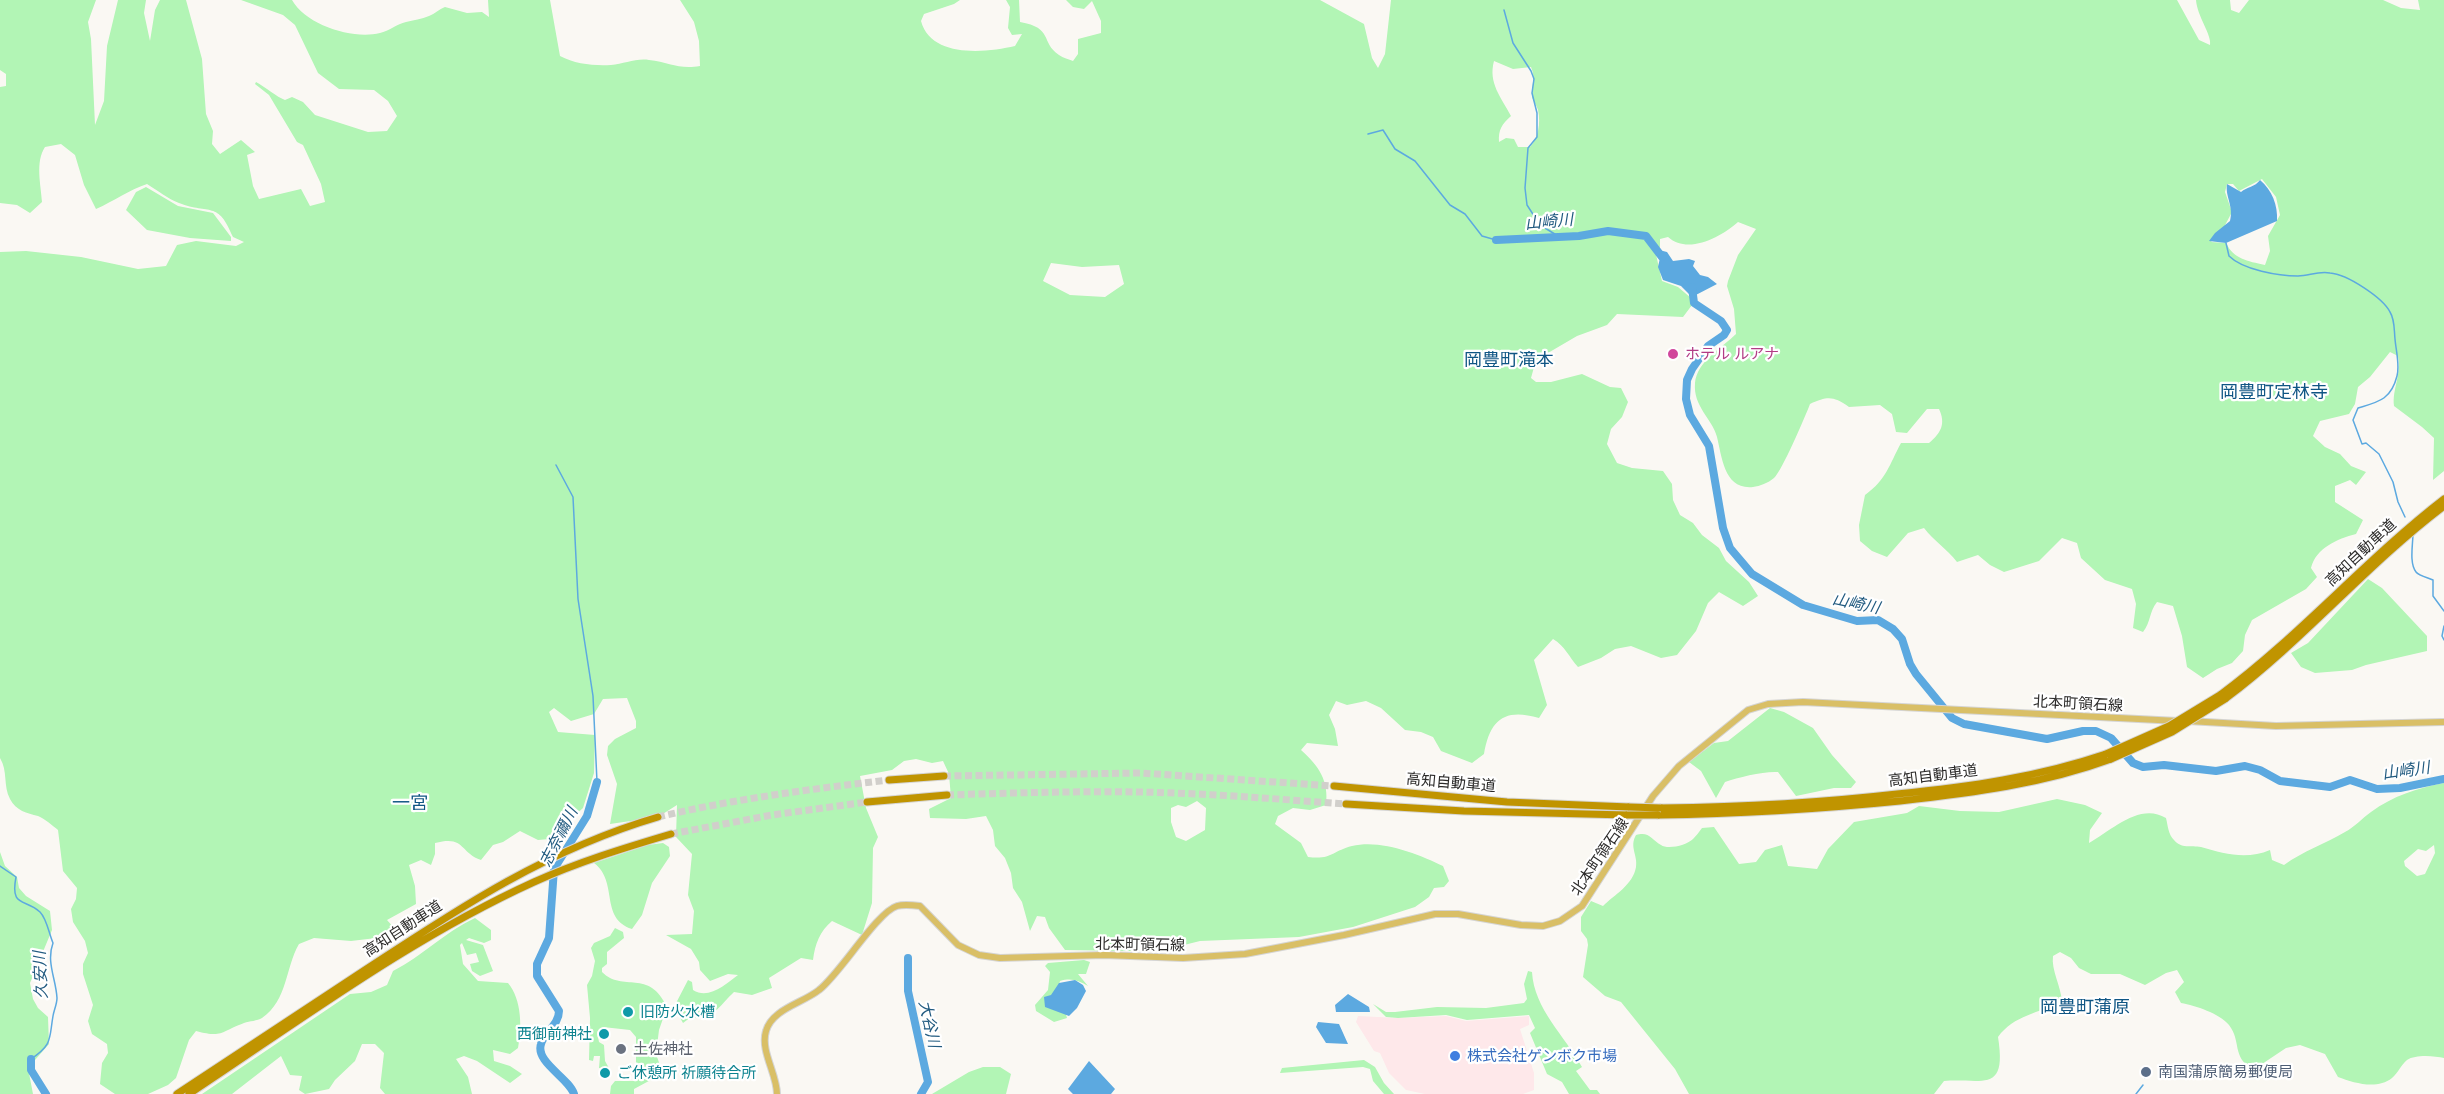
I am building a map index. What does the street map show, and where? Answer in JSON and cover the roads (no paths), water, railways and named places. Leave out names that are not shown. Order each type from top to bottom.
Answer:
[{"type":"highway","name":"高知自動車道","points":[[2355,580],[2401,533],[2444,499]]},
{"type":"highway","name":"高知自動車道","points":[[1346,804],[1464,811],[1660,812],[1930,791],[2040,774],[2109,757],[2223,697],[2355,580],[2444,507]]},
{"type":"highway","points":[[889,780],[944,776]]},
{"type":"highway","name":"高知自動車道","points":[[1335,786],[1628,811]]},
{"type":"highway","points":[[867,802],[948,795]]},
{"type":"highway","name":"高知自動車道","points":[[177,1094],[438,922],[510,878],[579,844],[658,817]]},
{"type":"highway","name":"高知自動車道","points":[[189,1094],[383,965],[441,930],[536,881],[584,862],[671,834]]},
{"type":"main road","name":"北本町領石線","points":[[777,1094],[777,1084],[765,1040],[770,1023],[777,1014],[819,990],[833,977],[882,916],[896,906],[920,906],[958,945],[979,955],[1000,958],[1104,955],[1183,958],[1245,954],[1344,935],[1435,914],[1458,914],[1521,925],[1543,926],[1560,921],[1582,906],[1666,778],[1748,710],[1758,705],[1784,702],[2276,726],[2444,722]]},
{"type":"water","points":[[2260,180],[2268,188],[2273,198],[2277,221],[2226,243],[2209,241],[2230,221],[2231,211],[2227,184],[2241,192]]},
{"type":"water","points":[[1655,249],[1667,252],[1673,261],[1689,259],[1695,261],[1693,266],[1700,275],[1708,277],[1717,284],[1692,297],[1681,286],[1663,280],[1658,267],[1660,258]]},
{"type":"water","points":[[1075,980],[1083,985],[1086,991],[1077,1008],[1069,1016],[1045,1007],[1044,997],[1051,995],[1059,983]]},
{"type":"water","points":[[1348,994],[1369,1007],[1370,1012],[1336,1012],[1335,1005]]},
{"type":"water","points":[[1318,1022],[1339,1024],[1348,1044],[1326,1043],[1316,1027]]},
{"type":"water","points":[[1089,1061],[1115,1089],[1111,1094],[1073,1094],[1068,1089]]},
{"type":"waterway","points":[[1504,10],[1513,43],[1534,79],[1532,93],[1537,113],[1537,137],[1528,148],[1525,188],[1527,205],[1540,225],[1558,236]]},
{"type":"waterway","points":[[1368,134],[1383,130],[1395,149],[1415,161],[1450,205],[1465,214],[1482,236],[1496,240]]},
{"type":"waterway","name":"山崎川","points":[[1496,240],[1579,236],[1608,231],[1646,236],[1662,257]]},
{"type":"waterway","points":[[2226,243],[2229,256],[2252,268],[2290,276],[2317,273],[2337,274],[2355,282],[2372,294],[2386,306],[2392,315],[2398,363],[2394,384],[2383,399],[2358,408],[2353,420],[2362,444],[2366,443],[2379,454],[2393,482],[2405,517]]},
{"type":"waterway","name":"山崎川","points":[[1692,287],[1694,303],[1721,321],[1727,330],[1724,335],[1708,346],[1692,369],[1687,380],[1686,399],[1690,415],[1709,446],[1723,528],[1730,548],[1752,574],[1803,605],[1857,621],[1878,620],[1893,629],[1902,639],[1910,664],[1916,674],[1952,718],[1964,724],[2047,739],[2083,731],[2096,731],[2111,738],[2133,763],[2143,767],[2164,765],[2216,771],[2245,766],[2260,770],[2280,781],[2330,787],[2350,780],[2377,789],[2400,788],[2444,779]]},
{"type":"waterway","name":"志奈禰川","points":[[556,465],[573,497],[578,599],[593,696],[597,782]]},
{"type":"waterway","points":[[2413,533],[2414,568],[2419,575],[2433,580],[2433,596],[2444,611]]},
{"type":"waterway","points":[[2444,626],[2442,636],[2444,640]]},
{"type":"waterway","name":"志奈禰川","points":[[574,1094],[566,1082],[547,1064],[540,1051],[541,1044],[557,1020],[559,1011],[537,976],[537,964],[549,938],[554,869],[587,816],[597,782]]},
{"type":"waterway","name":"久安川","points":[[0,866],[16,877],[15,894],[17,898],[40,912],[53,943],[51,964],[57,1002],[47,1045],[31,1059]]},
{"type":"waterway","name":"大谷川","points":[[908,958],[908,991],[928,1082],[921,1094]]},
{"type":"waterway","name":"久安川","points":[[31,1059],[31,1070],[46,1094]]},
{"type":"waterway","points":[[2136,1094],[2143,1085]]},
{"type":"tunnel","points":[[944,776],[1141,773],[1334,786]]},
{"type":"tunnel","points":[[658,817],[773,795],[889,780]]},
{"type":"tunnel","points":[[947,795],[1136,792],[1346,804]]},
{"type":"tunnel","points":[[671,834],[772,815],[867,802]]},
{"type":"place","name":"ホテル ルアナ","points":[[1673,354]]},
{"type":"place","name":"旧防火水槽","points":[[628,1012]]},
{"type":"place","name":"西御前神社","points":[[604,1034]]},
{"type":"place","name":"土佐神社","points":[[621,1049]]},
{"type":"place","name":"株式会社ゲンボク市場","points":[[1455,1056]]},
{"type":"place","name":"南国蒲原簡易郵便局","points":[[2146,1072]]},
{"type":"place","name":"ご休憩所 祈願待合所","points":[[605,1073]]},
{"type":"district","name":"岡豊町滝本","points":[[1509,361]]},
{"type":"district","name":"岡豊町定林寺","points":[[2274,393]]},
{"type":"district","name":"一宮","points":[[410,804]]},
{"type":"district","name":"岡豊町蒲原","points":[[2085,1008]]}]
